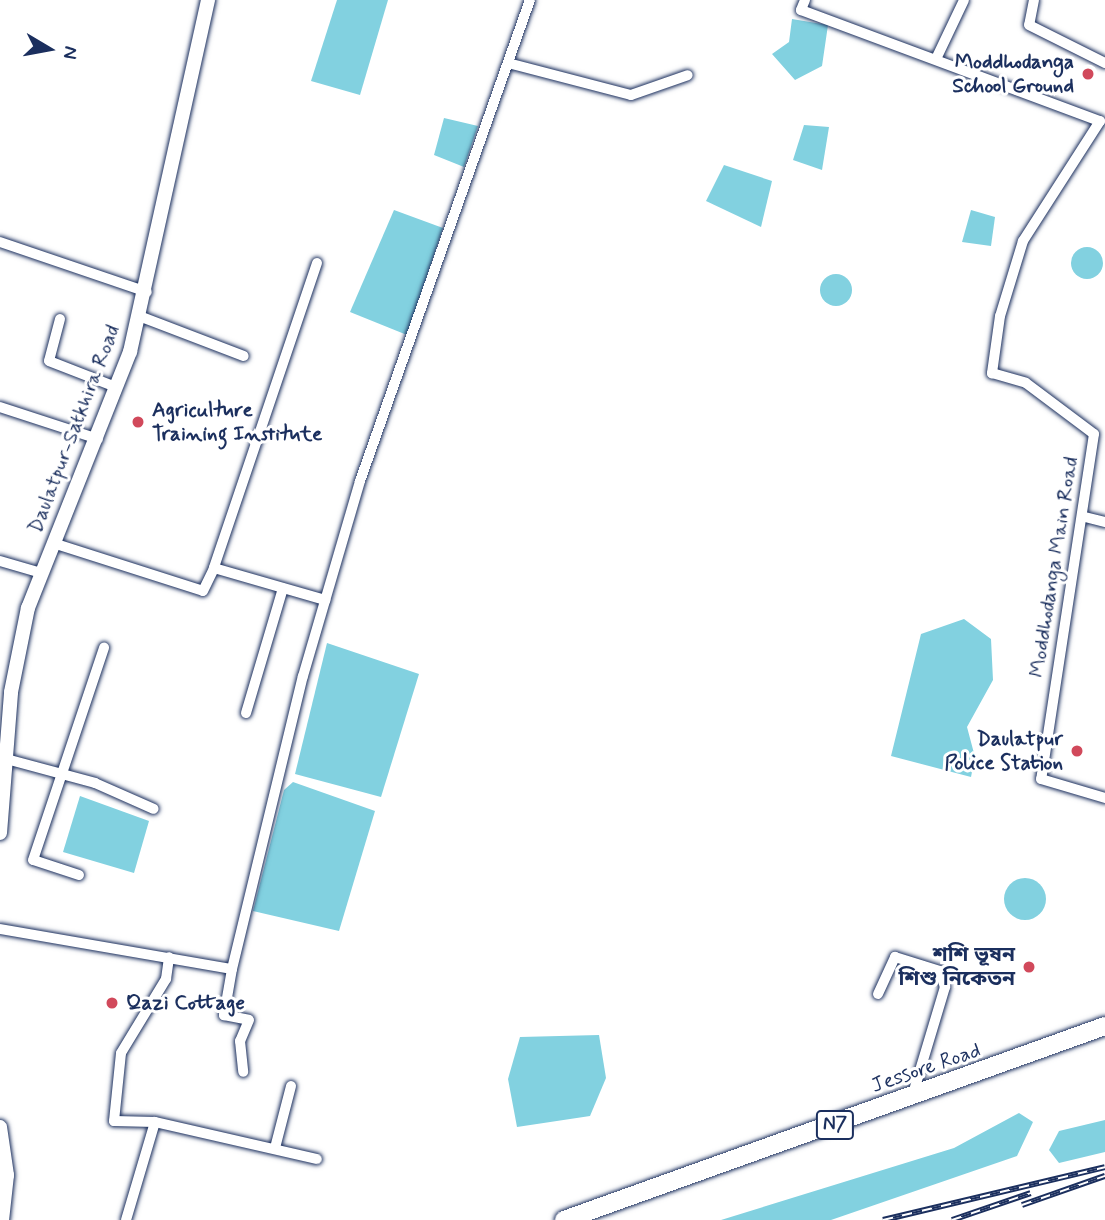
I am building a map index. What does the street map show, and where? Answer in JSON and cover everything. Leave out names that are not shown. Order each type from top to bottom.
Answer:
[{"type":"highway","name":"Jessore Road","points":[[564,1220],[912,1098],[1105,1026]]},
{"type":"highway","name":"Jessore Road","points":[[593,1220],[1105,1037]]},
{"type":"main road","name":"Daulatpur-Satkhira Road","points":[[0,834],[10,760],[11,692],[41,573],[98,439],[147,292],[208,0]]},
{"type":"main road","points":[[0,1127],[7,1175],[2,1220]]},
{"type":"street","points":[[243,1072],[240,1041],[249,1020],[224,1015],[232,969],[325,600],[427,285],[530,0]]},
{"type":"street","name":"Moddhodanga Main Road","points":[[805,0],[801,10],[1103,123],[1023,241],[1000,316],[992,373],[1026,383],[1094,434],[1085,517],[1041,779],[1105,798]]},
{"type":"street","points":[[936,60],[964,0]]},
{"type":"street","points":[[1034,0],[1029,25],[1105,63]]},
{"type":"street","points":[[508,62],[631,95],[688,75]]},
{"type":"street","points":[[0,242],[147,292]]},
{"type":"street","points":[[53,542],[203,592],[214,568],[317,263]]},
{"type":"street","points":[[139,316],[244,356]]},
{"type":"street","points":[[60,319],[49,361],[116,387]]},
{"type":"street","points":[[0,407],[98,439]]},
{"type":"street","points":[[1085,517],[1105,522]]},
{"type":"street","points":[[0,561],[41,573]]},
{"type":"street","points":[[214,568],[325,600]]},
{"type":"street","points":[[246,713],[284,588]]},
{"type":"street","points":[[79,874],[33,860],[104,648]]},
{"type":"street","points":[[10,760],[62,774],[155,809]]},
{"type":"street","points":[[0,929],[232,969]]},
{"type":"street","points":[[169,957],[166,979],[121,1054],[114,1121],[155,1122],[275,1147],[317,1159]]},
{"type":"street","points":[[878,995],[895,957],[940,971],[945,987],[912,1098]]},
{"type":"street","points":[[275,1147],[291,1086]]},
{"type":"street","points":[[126,1220],[155,1122]]},
{"type":"water","points":[[337,0],[388,0],[360,95],[311,81]]},
{"type":"water","points":[[792,19],[828,25],[822,66],[795,80],[772,54],[789,42]]},
{"type":"water","points":[[444,118],[478,126],[464,167],[434,155]]},
{"type":"water","points":[[804,125],[829,127],[822,170],[793,160]]},
{"type":"water","points":[[724,165],[772,181],[761,227],[706,201]]},
{"type":"water","points":[[394,210],[443,228],[407,335],[350,312]]},
{"type":"water","points":[[971,210],[995,217],[991,246],[962,242]]},
{"type":"water","points":[[1087,247],[1098,252],[1103,263],[1098,274],[1087,279],[1076,274],[1071,263],[1076,252]]},
{"type":"water","points":[[836,274],[847,279],[852,290],[847,301],[836,306],[825,301],[820,290],[825,279]]},
{"type":"water","points":[[964,619],[991,639],[993,680],[967,727],[975,757],[971,777],[891,756],[921,634]]},
{"type":"water","points":[[327,643],[419,674],[381,797],[295,774]]},
{"type":"water","points":[[293,782],[375,811],[339,931],[253,911],[284,790]]},
{"type":"water","points":[[80,796],[149,821],[134,873],[63,852]]},
{"type":"water","points":[[1025,878],[1040,884],[1046,899],[1040,914],[1025,920],[1010,914],[1004,899],[1010,884]]},
{"type":"water","points":[[599,1035],[606,1078],[590,1116],[517,1127],[508,1079],[520,1037]]},
{"type":"water","points":[[1019,1113],[1033,1122],[1017,1156],[831,1220],[721,1220],[954,1148]]},
{"type":"water","points":[[1105,1120],[1105,1152],[1059,1163],[1049,1150],[1059,1131]]},
{"type":"railway","points":[[883,1220],[1105,1167]]},
{"type":"railway","points":[[1022,1205],[1105,1176]]},
{"type":"railway","points":[[952,1220],[1031,1193]]},
{"type":"place","name":"Moddhodanga School Ground","points":[[1088,74]]},
{"type":"place","name":"Agriculture Training Institute","points":[[138,422]]},
{"type":"place","name":"Daulatpur Police Station","points":[[1077,751]]},
{"type":"place","name":"শশি ভূষন শিশু নিকেতন","points":[[1029,967]]},
{"type":"place","name":"Qazi Cottage","points":[[112,1003]]}]
